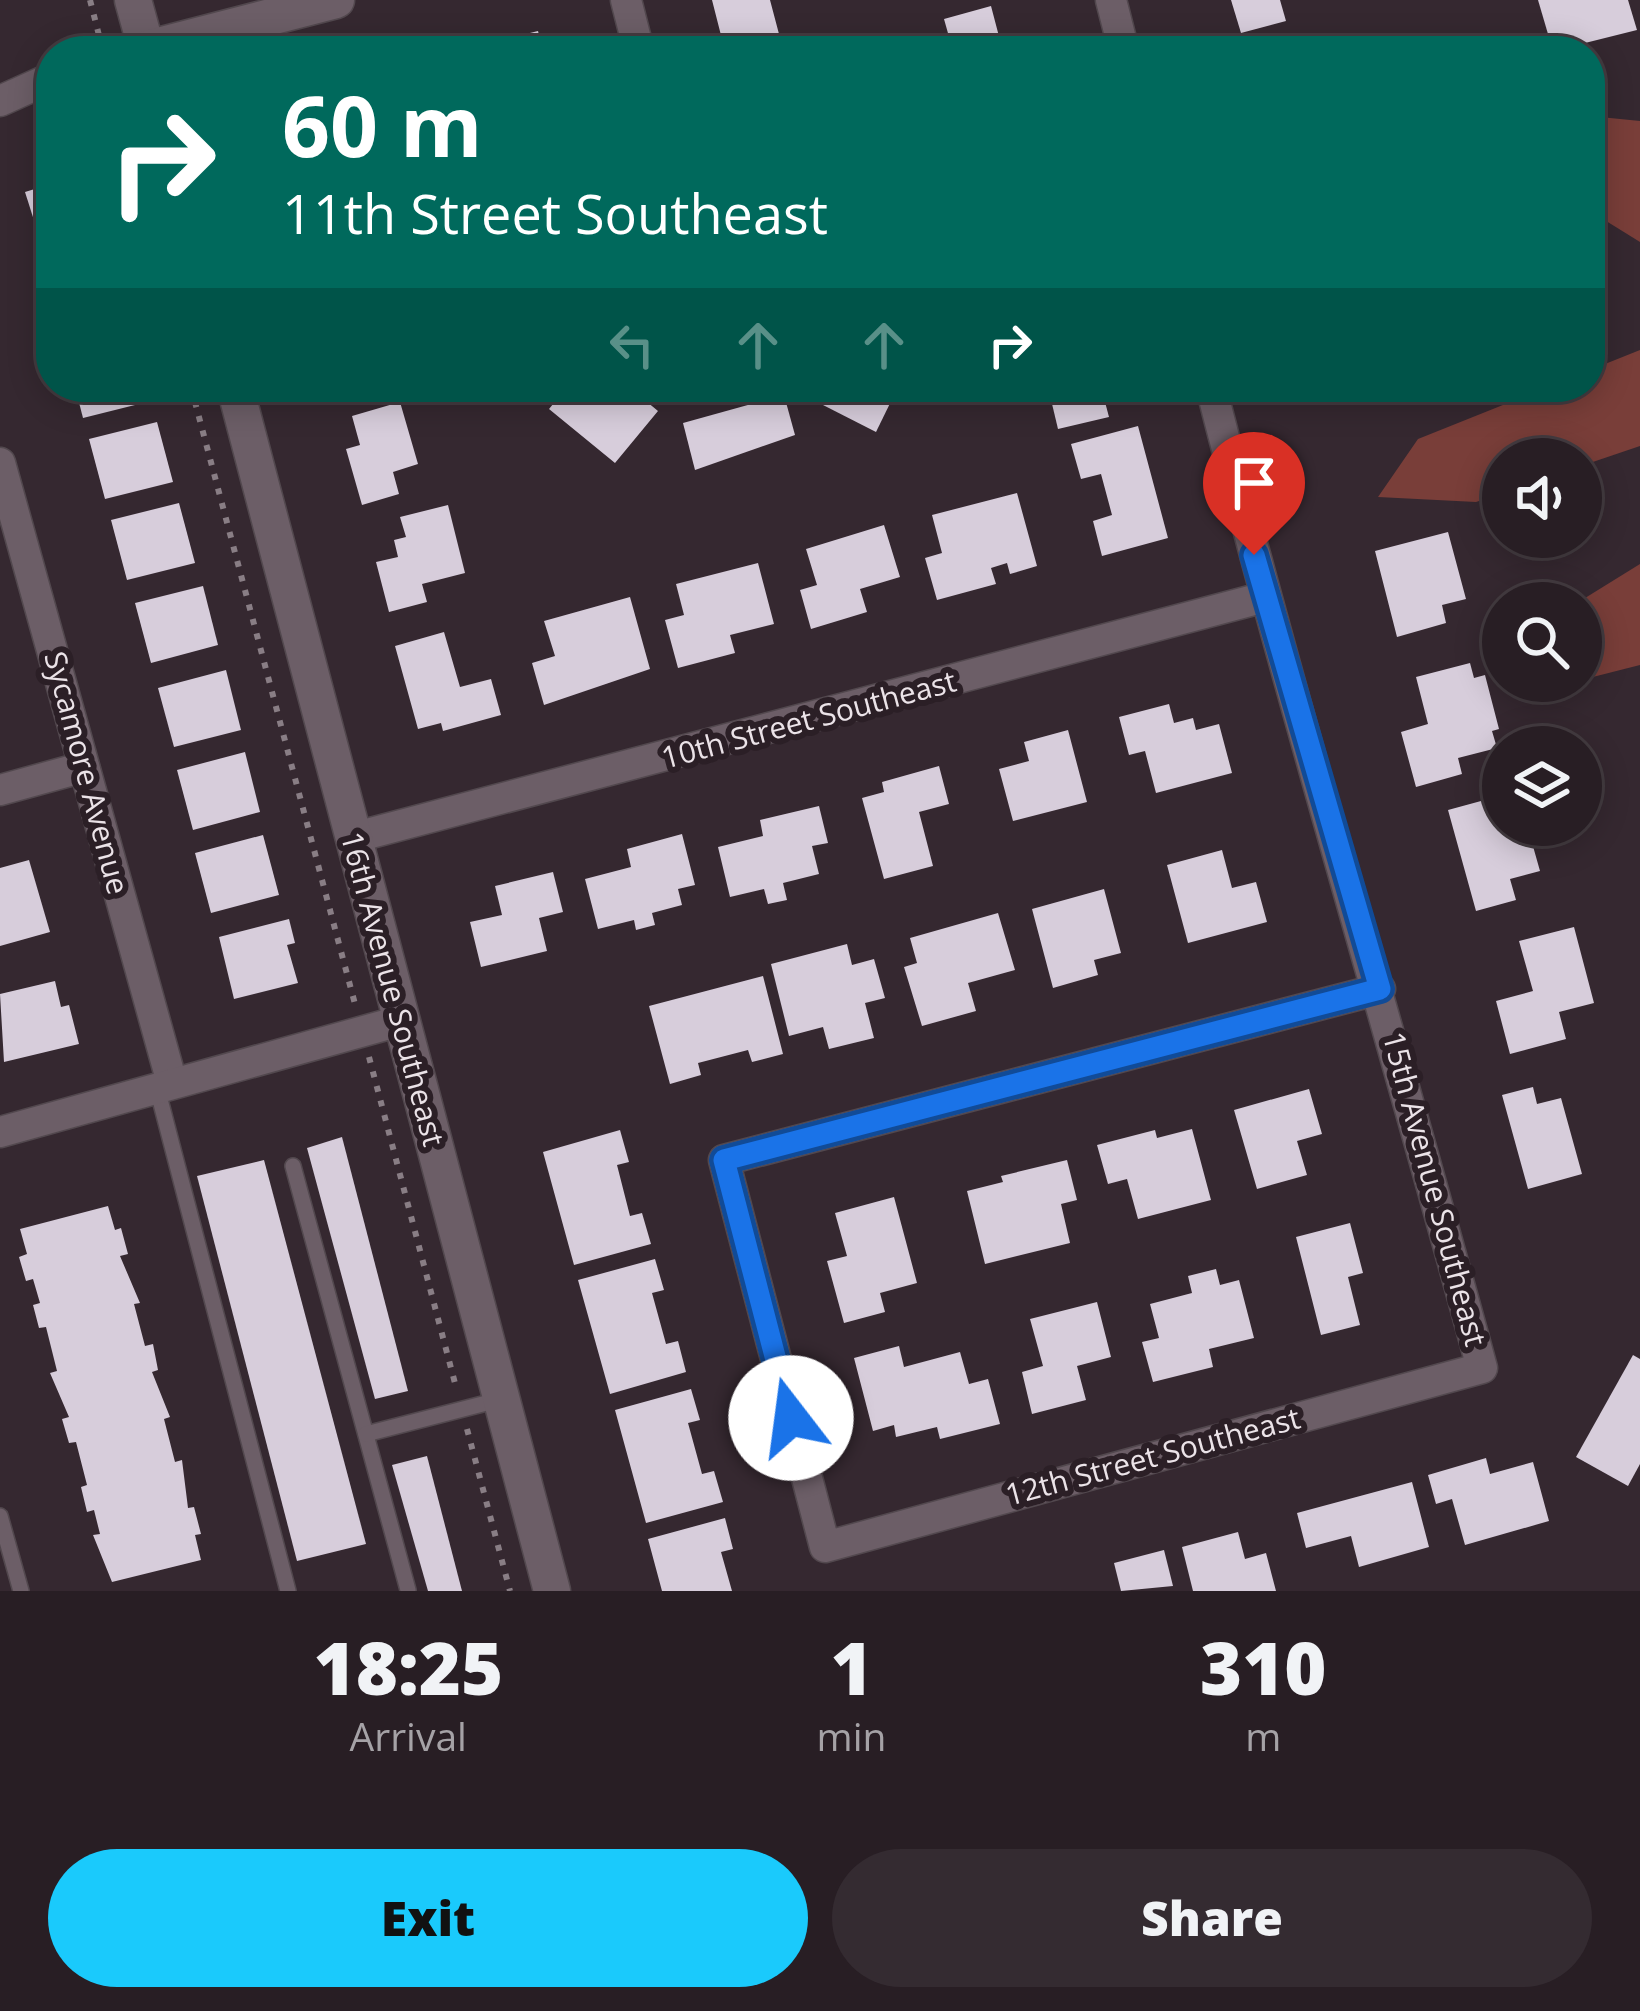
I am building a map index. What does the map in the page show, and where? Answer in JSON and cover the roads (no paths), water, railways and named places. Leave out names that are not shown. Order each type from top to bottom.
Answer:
[{"type":"street","points":[[133,0],[142,36]]},
{"type":"street","points":[[198,36],[336,0]]},
{"type":"street","points":[[626,0],[635,36]]},
{"type":"street","points":[[1111,0],[1120,36]]},
{"type":"street","points":[[0,101],[36,85]]},
{"type":"street","name":"16th Avenue Southeast","points":[[239,402],[552,1591]]},
{"type":"street","name":"15th Avenue Southeast","points":[[1215,402],[1265,597],[1380,989],[1482,1368]]},
{"type":"street","name":"Sycamore Avenue","points":[[0,464],[84,767],[164,1085]]},
{"type":"street","name":"10th Street Southeast","points":[[352,838],[1265,597]]},
{"type":"street","points":[[0,790],[84,767]]},
{"type":"street","name":"12th Street Southeast","points":[[1380,989],[724,1160],[825,1546],[1482,1368]]},
{"type":"street","points":[[0,1132],[400,1021]]},
{"type":"lane","points":[[164,1085],[288,1591]]},
{"type":"lane","points":[[293,1166],[408,1590]]},
{"type":"lane","points":[[366,1434],[502,1399]]},
{"type":"lane","points":[[0,1516],[21,1591]]}]
